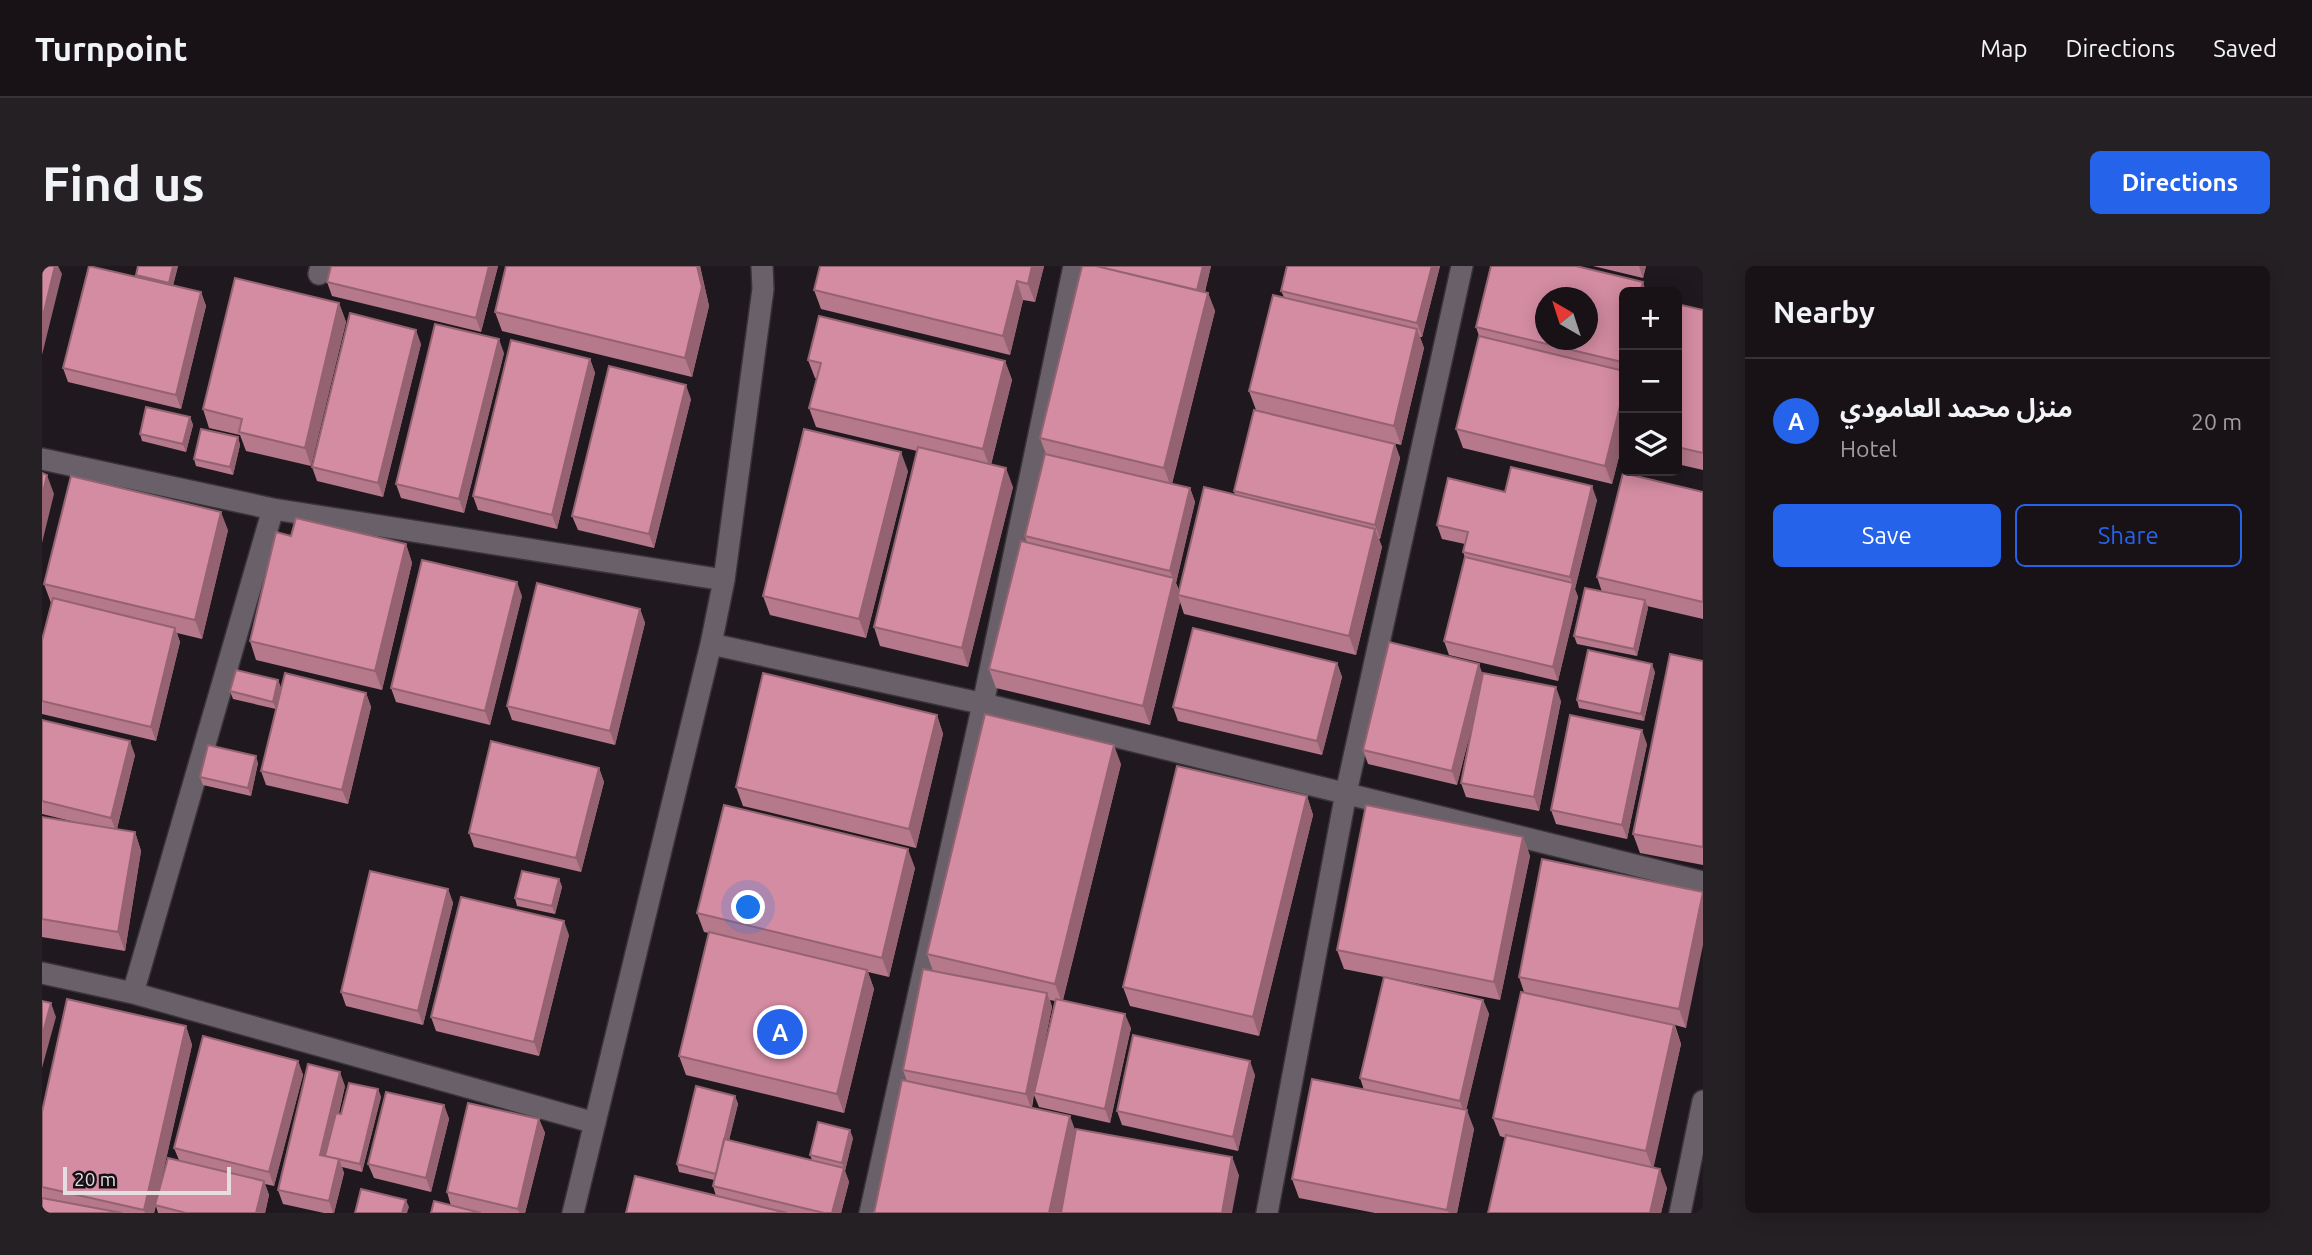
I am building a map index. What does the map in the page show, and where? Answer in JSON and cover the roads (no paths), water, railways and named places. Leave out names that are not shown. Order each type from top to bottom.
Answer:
[{"type":"street","points":[[573,1213],[711,644],[724,580],[763,289],[762,266]]},
{"type":"street","points":[[870,1213],[983,704],[1074,266]]},
{"type":"street","points":[[1267,1213],[1346,793],[1462,266]]},
{"type":"street","points":[[42,459],[273,509],[724,580]]},
{"type":"street","points":[[133,993],[273,509]]},
{"type":"street","points":[[711,644],[983,704],[1703,882]]},
{"type":"street","points":[[42,973],[133,993],[594,1123]]},
{"type":"street","points":[[1680,1213],[1703,1101]]},
{"type":"place","name":"منزل محمد العامودي","points":[[780,1032]]}]
